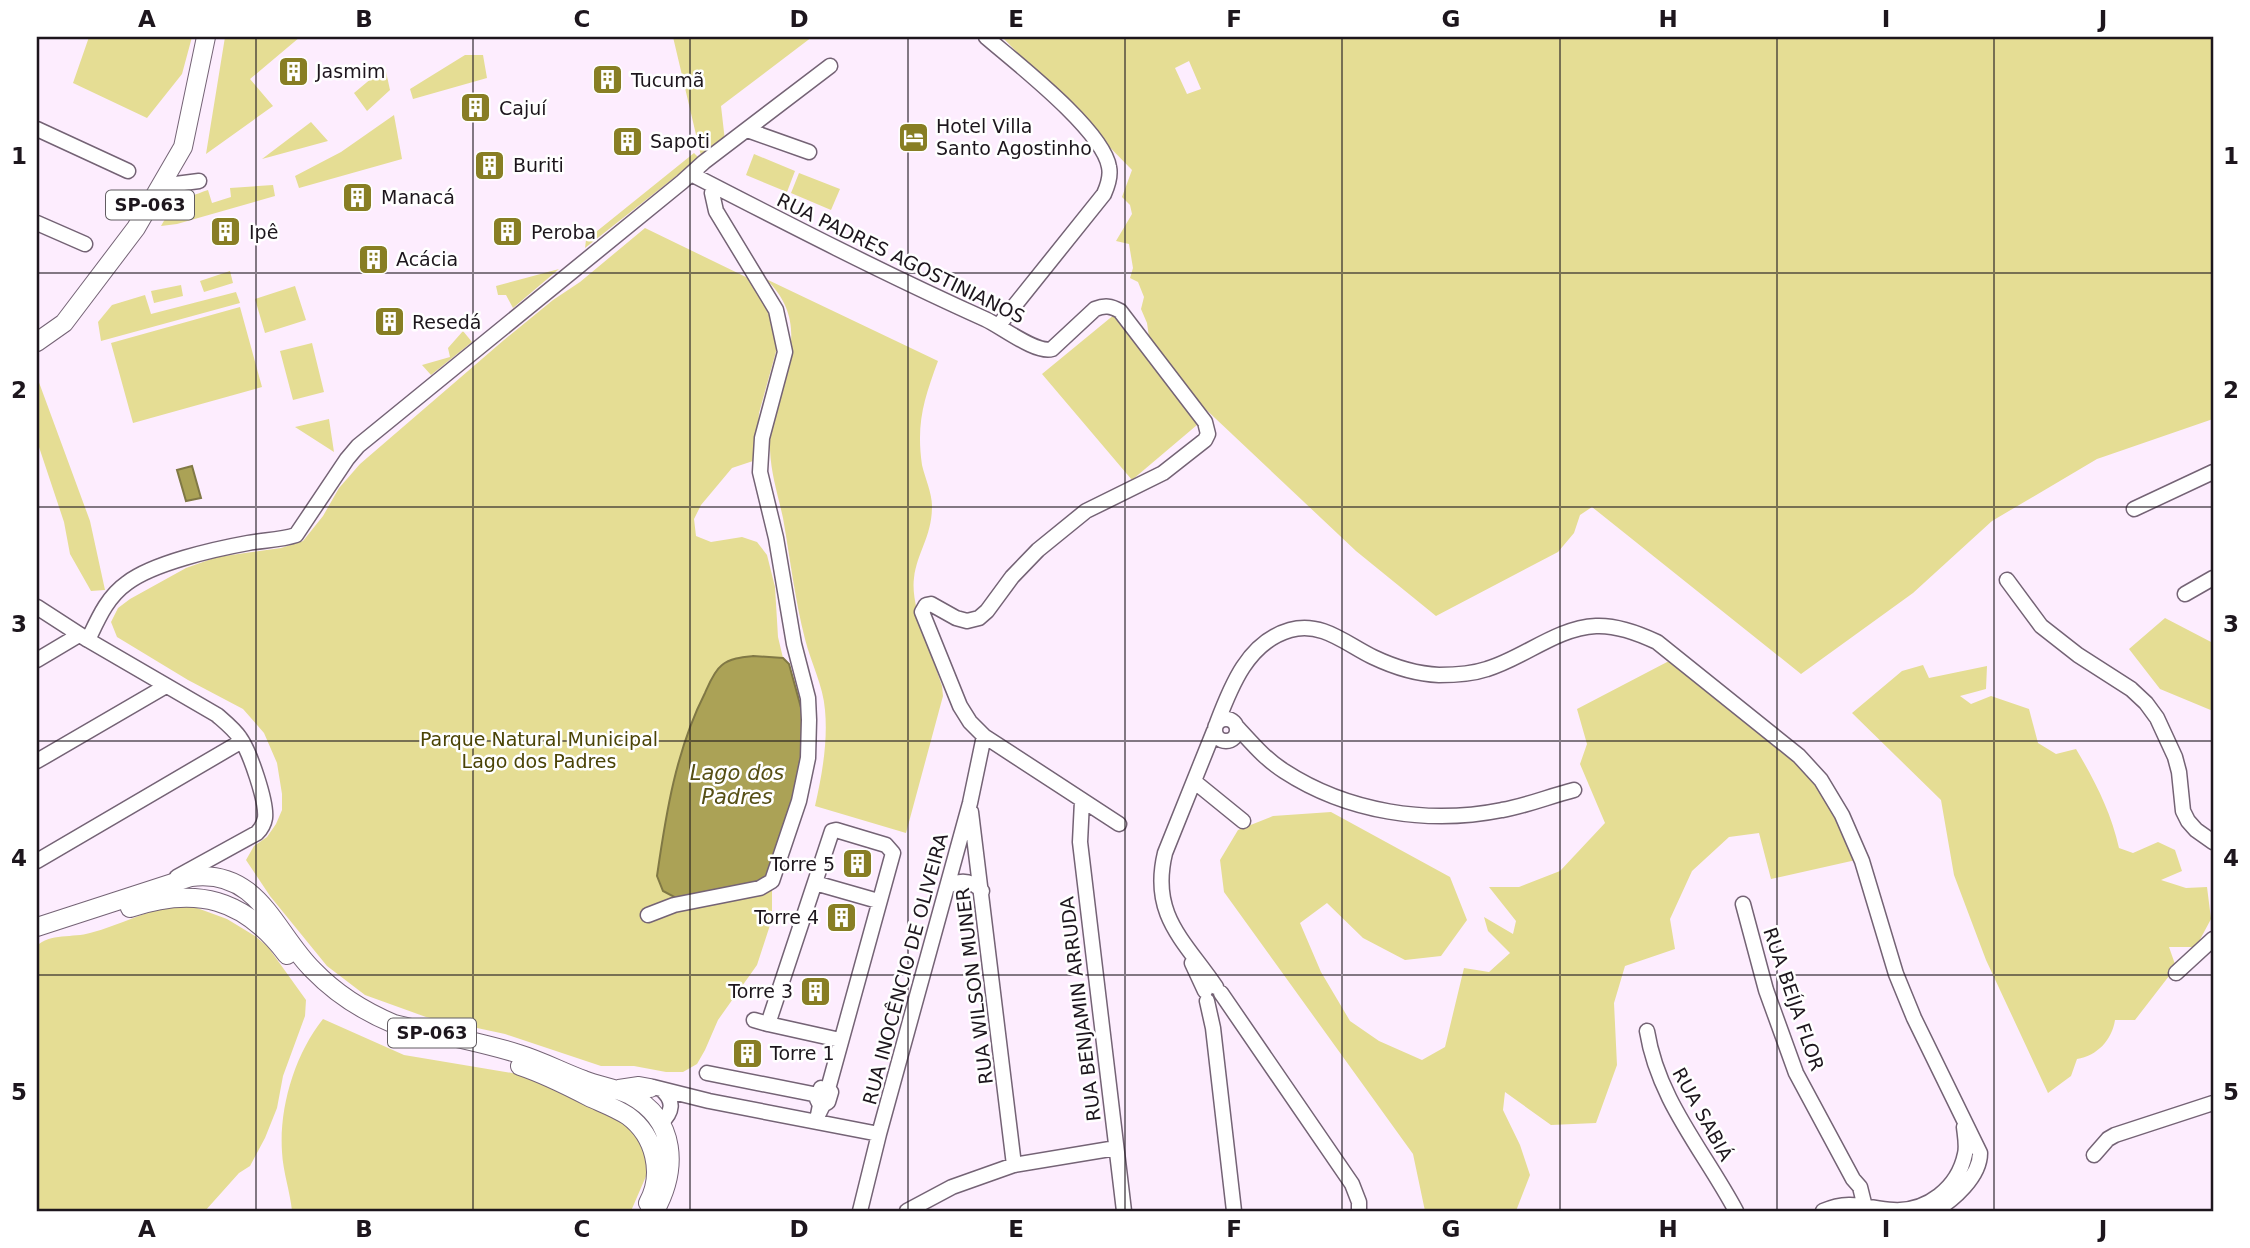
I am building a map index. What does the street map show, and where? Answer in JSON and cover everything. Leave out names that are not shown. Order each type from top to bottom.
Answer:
[{"type":"main road","name":"SP-063","points":[[37,342],[64,323],[136,228],[183,147],[206,37]]},
{"type":"main road","name":"SP-063","points":[[215,875],[259,899],[311,969],[334,990],[374,1016],[394,1024],[516,1052],[549,1063],[585,1081],[616,1090],[648,1091],[649,1110],[666,1117],[670,1170],[668,1184],[655,1211]]},
{"type":"main road","points":[[37,927],[191,877],[215,875],[216,902]]},
{"type":"main road","name":"SP-063","points":[[37,939],[168,898],[186,897],[216,902],[250,918],[263,928],[320,993],[370,1027],[393,1036],[520,1066],[548,1076],[634,1122]]},
{"type":"main road","points":[[643,1211],[654,1192],[656,1169],[652,1150],[634,1122],[630,1105],[648,1091]]},
{"type":"main road","points":[[634,1122],[666,1117]]},
{"type":"street","points":[[986,37],[1073,113],[1105,154],[1110,168],[1109,183],[1104,194],[999,326]]},
{"type":"street","points":[[37,660],[84,638],[107,603],[127,582],[146,573],[239,544],[296,535],[358,446],[478,351],[691,174],[830,66]]},
{"type":"street","points":[[37,129],[128,171]]},
{"type":"street","points":[[747,130],[809,152]]},
{"type":"street","name":"RUA PADRES AGOSTINIANOS","points":[[691,174],[910,285],[999,326],[1038,349],[1048,351],[1103,306],[1119,311],[1205,422],[1208,434],[1205,440],[1163,473],[1086,511],[1038,550],[979,618],[967,621],[931,604],[923,607],[922,617],[960,706],[970,722],[984,736]]},
{"type":"street","points":[[160,186],[199,181]]},
{"type":"street","points":[[648,915],[674,905],[760,888],[772,881],[799,801],[808,758],[808,698],[794,644],[776,538],[760,472],[762,438],[785,352],[783,334],[776,310],[716,211],[712,193],[714,186]]},
{"type":"street","points":[[37,223],[85,244]]},
{"type":"street","points":[[2134,509],[2213,472]]},
{"type":"street","points":[[2185,594],[2213,578]]},
{"type":"street","points":[[2007,580],[2041,626],[2131,689],[2146,703],[2157,718],[2175,757],[2183,810],[2188,821],[2213,842]]},
{"type":"street","points":[[37,607],[84,638],[216,715],[230,726],[242,741],[250,758],[265,809],[265,820],[257,833],[167,884]]},
{"type":"street","points":[[1198,776],[1203,756],[1235,682],[1249,658],[1262,644],[1292,629],[1324,631],[1395,667],[1437,675],[1467,674],[1489,669],[1574,630],[1596,626],[1637,633],[1657,642],[1799,756],[1821,780],[1842,815],[1862,861],[1900,985],[1964,1118],[1972,1150],[1979,1163],[1962,1190],[1949,1203],[1935,1211]]},
{"type":"street","points":[[1235,682],[1233,713],[1236,736],[1211,754],[1198,776],[1165,853],[1160,887],[1168,917],[1190,951],[1193,965],[1214,996],[1238,1018],[1352,1184],[1359,1202],[1359,1211]]},
{"type":"street","points":[[37,761],[166,686]]},
{"type":"street","points":[[1216,727],[1227,719],[1254,747],[1282,770],[1334,797],[1374,809],[1415,815],[1466,815],[1503,810],[1574,790]]},
{"type":"street","points":[[1216,727],[1219,740],[1254,747]]},
{"type":"street","points":[[984,736],[1119,824]]},
{"type":"street","name":"RUA INOCÊNCIO DE OLIVEIRA","points":[[863,1209],[879,1134],[970,803],[984,736]]},
{"type":"street","points":[[37,861],[242,741]]},
{"type":"street","points":[[1198,776],[1243,821]]},
{"type":"street","name":"RUA BENJAMIN ARRUDA","points":[[1082,801],[1080,842],[1124,1211]]},
{"type":"street","name":"RUA WILSON MUNER","points":[[970,803],[1014,1165]]},
{"type":"street","points":[[817,1119],[823,1092],[840,1040],[892,850],[886,845],[836,830],[834,825],[815,883],[761,1022],[840,1040]]},
{"type":"street","points":[[215,875],[225,852]]},
{"type":"street","points":[[947,887],[955,882],[965,881],[974,883],[982,891]]},
{"type":"street","points":[[815,883],[878,901]]},
{"type":"street","name":"RUA BEÍJA FLOR","points":[[1742,904],[1766,989],[1797,1073],[1853,1179],[1860,1187],[1866,1208]]},
{"type":"street","points":[[2176,973],[2213,939]]},
{"type":"street","points":[[1214,996],[1213,1028],[1234,1211]]},
{"type":"street","name":"RUA SABIÁ","points":[[1647,1031],[1651,1055],[1662,1087],[1736,1211]]},
{"type":"street","points":[[707,1073],[823,1092]]},
{"type":"street","points":[[648,1091],[817,1119],[879,1134]]},
{"type":"street","name":"SP-063","points":[[648,1091],[669,1097],[666,1117]]},
{"type":"street","points":[[666,1117],[681,1106],[709,1101]]},
{"type":"street","points":[[2094,1155],[2115,1135],[2213,1103]]},
{"type":"street","points":[[907,1211],[952,1187],[1014,1165],[1116,1148]]},
{"type":"street","points":[[1823,1211],[1850,1208],[1910,1209],[1936,1199],[1958,1173],[1972,1150]]},
{"type":"street","points":[[1850,1208],[1853,1179]]},
{"type":"green space","points":[[89,37],[192,37],[182,74],[147,118],[73,83]]},
{"type":"green space","points":[[225,37],[300,37],[250,79],[273,106],[206,154]]},
{"type":"green space","points":[[673,37],[812,37],[721,106],[725,141],[702,160]]},
{"type":"green space","points":[[1002,37],[2213,37],[2213,419],[2097,459],[1992,521],[1913,593],[1801,674],[1592,507],[1580,515],[1574,533],[1558,552],[1436,616],[1356,551],[1181,386],[1151,351],[1147,323],[1141,309],[1144,297],[1138,282],[1130,278],[1133,268],[1129,244],[1116,241],[1132,214],[1130,205],[1122,197],[1132,170]],"holes":[[[1189,61],[1201,89],[1187,94],[1175,68]]]},
{"type":"green space","points":[[465,55],[483,55],[487,78],[413,99],[410,89]]},
{"type":"green space","points":[[385,67],[390,90],[367,111],[354,93]]},
{"type":"green space","points":[[394,115],[402,159],[299,188],[295,176],[341,152]]},
{"type":"green space","points":[[311,122],[328,141],[262,159]]},
{"type":"green space","points":[[694,153],[699,158],[585,248],[586,240]]},
{"type":"green space","points":[[754,154],[795,171],[787,192],[746,175]]},
{"type":"green space","points":[[799,173],[840,189],[831,210],[791,193]]},
{"type":"green space","points":[[273,185],[275,196],[177,224],[161,226],[175,206],[199,193],[208,190],[212,203],[231,197],[230,188]]},
{"type":"green space","name":"Parque Natural Municipal Lago dos Padres","points":[[645,228],[748,278],[772,317],[777,348],[759,413],[757,446],[753,461],[732,468],[701,505],[694,519],[696,536],[711,542],[742,537],[757,542],[767,555],[775,587],[778,637],[783,658],[789,664],[799,694],[772,881],[772,919],[757,965],[718,1020],[697,1064],[683,1072],[634,1066],[601,1066],[505,1034],[426,1017],[365,995],[327,966],[270,896],[246,860],[254,846],[267,837],[282,810],[277,763],[264,733],[243,709],[188,680],[117,637],[111,622],[118,608],[130,599],[186,568],[217,557],[281,548],[303,541],[323,516],[339,488],[360,464],[504,340]]},
{"type":"green space","points":[[559,269],[513,308],[506,295],[498,295],[496,286]]},
{"type":"green space","points":[[230,271],[233,283],[204,292],[200,281]]},
{"type":"green space","points":[[766,279],[938,361],[925,400],[921,424],[922,465],[932,506],[930,527],[914,578],[914,590],[915,603],[943,696],[906,833],[815,806],[824,758],[825,710],[801,624],[770,450],[771,427],[788,362],[790,320],[782,300]]},
{"type":"green space","points":[[181,285],[183,296],[154,303],[151,291]]},
{"type":"green space","points":[[295,286],[306,320],[265,333],[255,299]]},
{"type":"green space","points":[[236,292],[240,303],[101,341],[98,322],[112,305],[145,295],[151,314]]},
{"type":"green space","points":[[240,307],[262,387],[133,423],[111,343]]},
{"type":"green space","points":[[1115,314],[1197,425],[1132,480],[1042,374]]},
{"type":"green space","points":[[463,331],[472,342],[431,375],[422,365],[450,357],[448,348]]},
{"type":"green space","points":[[312,343],[324,392],[293,400],[280,351]]},
{"type":"green space","points":[[37,377],[90,521],[105,590],[91,591],[70,554],[64,522],[37,441]]},
{"type":"green space","points":[[329,419],[334,452],[295,427]]},
{"type":"green space","points":[[2165,618],[2213,643],[2213,711],[2160,689],[2129,649]]},
{"type":"green space","points":[[1669,661],[1778,745],[1821,787],[1856,860],[1771,879],[1759,833],[1729,837],[1692,871],[1670,919],[1675,949],[1625,966],[1614,1003],[1617,1065],[1596,1123],[1551,1125],[1505,1092],[1503,1110],[1520,1145],[1530,1175],[1516,1211],[1425,1211],[1413,1154],[1224,892],[1220,860],[1238,830],[1273,816],[1331,812],[1450,877],[1467,920],[1441,956],[1405,960],[1363,938],[1327,903],[1300,923],[1321,972],[1350,1021],[1379,1041],[1422,1060],[1445,1047],[1464,968],[1489,972],[1510,953],[1488,931],[1484,917],[1513,934],[1516,921],[1489,887],[1519,887],[1560,871],[1605,823],[1580,764],[1587,744],[1577,709]]},
{"type":"green space","points":[[1923,665],[1929,678],[1987,666],[1986,689],[1960,696],[1971,704],[1991,696],[2029,709],[2038,743],[2056,754],[2076,749],[2102,797],[2119,848],[2133,853],[2158,842],[2175,850],[2182,871],[2161,880],[2186,888],[2207,887],[2211,919],[2196,947],[2169,947],[2176,967],[2135,1020],[2115,1020],[2111,1034],[2102,1046],[2097,1051],[2077,1059],[2071,1076],[2048,1093],[1986,960],[1954,875],[1941,800],[1852,713],[1902,671]]},
{"type":"green space","points":[[180,905],[227,919],[255,936],[268,947],[306,1000],[305,1016],[283,1076],[277,1108],[265,1138],[250,1166],[239,1173],[205,1211],[37,1211],[37,946],[48,939],[90,933]]},
{"type":"green space","points":[[323,1019],[404,1055],[518,1074],[592,1103],[632,1129],[648,1158],[647,1174],[631,1211],[292,1211],[283,1159],[283,1117],[297,1065],[304,1048]]},
{"type":"water","points":[[192,466],[201,498],[186,501],[177,470]]},
{"type":"water","name":"Lago dos Padres","points":[[753,656],[783,658],[789,664],[806,726],[807,759],[772,881],[678,899],[663,891],[657,876],[668,805],[679,759],[695,715],[717,671],[729,661]]},
{"type":"place","name":"Jasmim","points":[[293,71]]},
{"type":"place","name":"Tucumã","points":[[608,80]]},
{"type":"place","name":"Cajuí","points":[[476,108]]},
{"type":"place","name":"Hotel Villa Santo Agostinho","points":[[913,137]]},
{"type":"place","name":"Sapoti","points":[[627,141]]},
{"type":"place","name":"Buriti","points":[[490,165]]},
{"type":"place","name":"Manacá","points":[[358,197]]},
{"type":"place","name":"Ipê","points":[[226,232]]},
{"type":"place","name":"Peroba","points":[[508,232]]},
{"type":"place","name":"Acácia","points":[[373,259]]},
{"type":"place","name":"Resedá","points":[[389,322]]},
{"type":"place","name":"Torre 5","points":[[858,864]]},
{"type":"place","name":"Torre 4","points":[[842,917]]},
{"type":"place","name":"Torre 3","points":[[816,991]]},
{"type":"place","name":"Torre 1","points":[[747,1053]]}]
